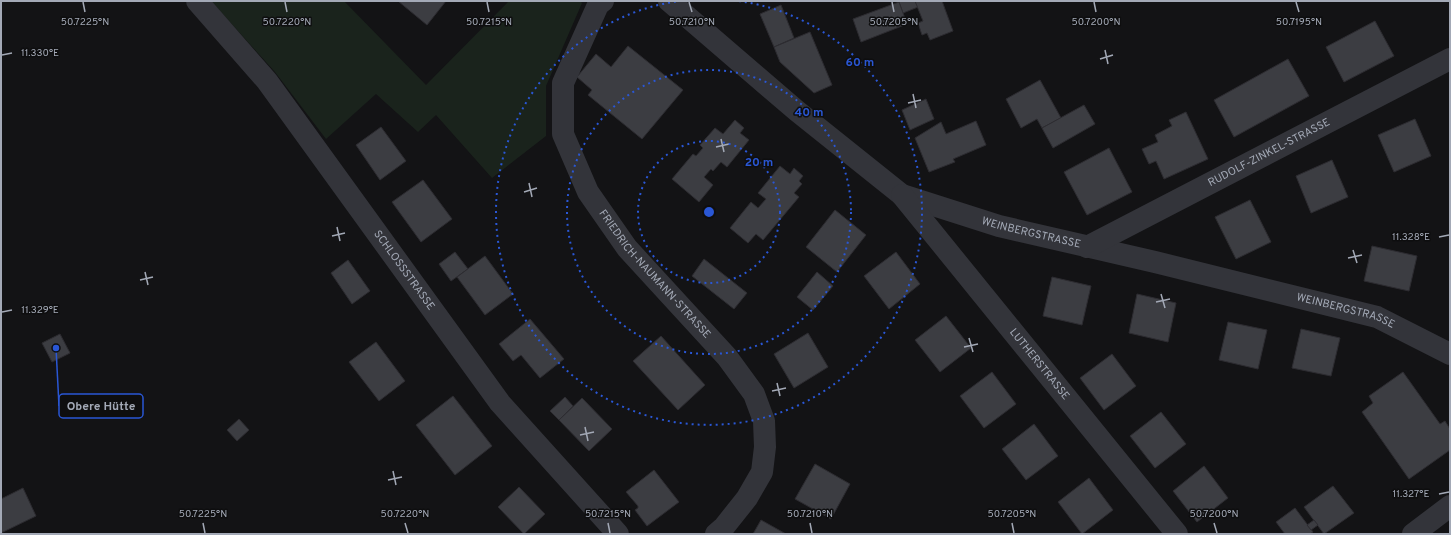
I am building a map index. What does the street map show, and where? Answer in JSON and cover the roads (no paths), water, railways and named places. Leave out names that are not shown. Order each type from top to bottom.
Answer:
[{"type":"street","name":"SCHLOSSSTRASSE","points":[[197,1],[267,81],[500,403],[618,534]]},
{"type":"street","name":"FRIEDRICH-NAUMANN-STRASSE","points":[[604,1],[598,5],[563,83],[563,134],[588,192],[627,248],[727,357],[754,394],[764,421],[765,447],[762,472],[747,498],[724,527],[716,534]]},
{"type":"street","name":"WEINBERGSTRASSE","points":[[669,1],[797,111],[902,195],[999,226],[1155,262],[1377,317],[1450,354]]},
{"type":"street","name":"RUDOLF-ZINKEL-STRASSE","points":[[1087,247],[1450,59]]},
{"type":"street","name":"LUTHERSTRASSE","points":[[902,195],[1177,534]]},
{"type":"street","points":[[1413,534],[1450,506]]},
{"type":"place","name":"Obere Hütte","points":[[56,348]]}]
